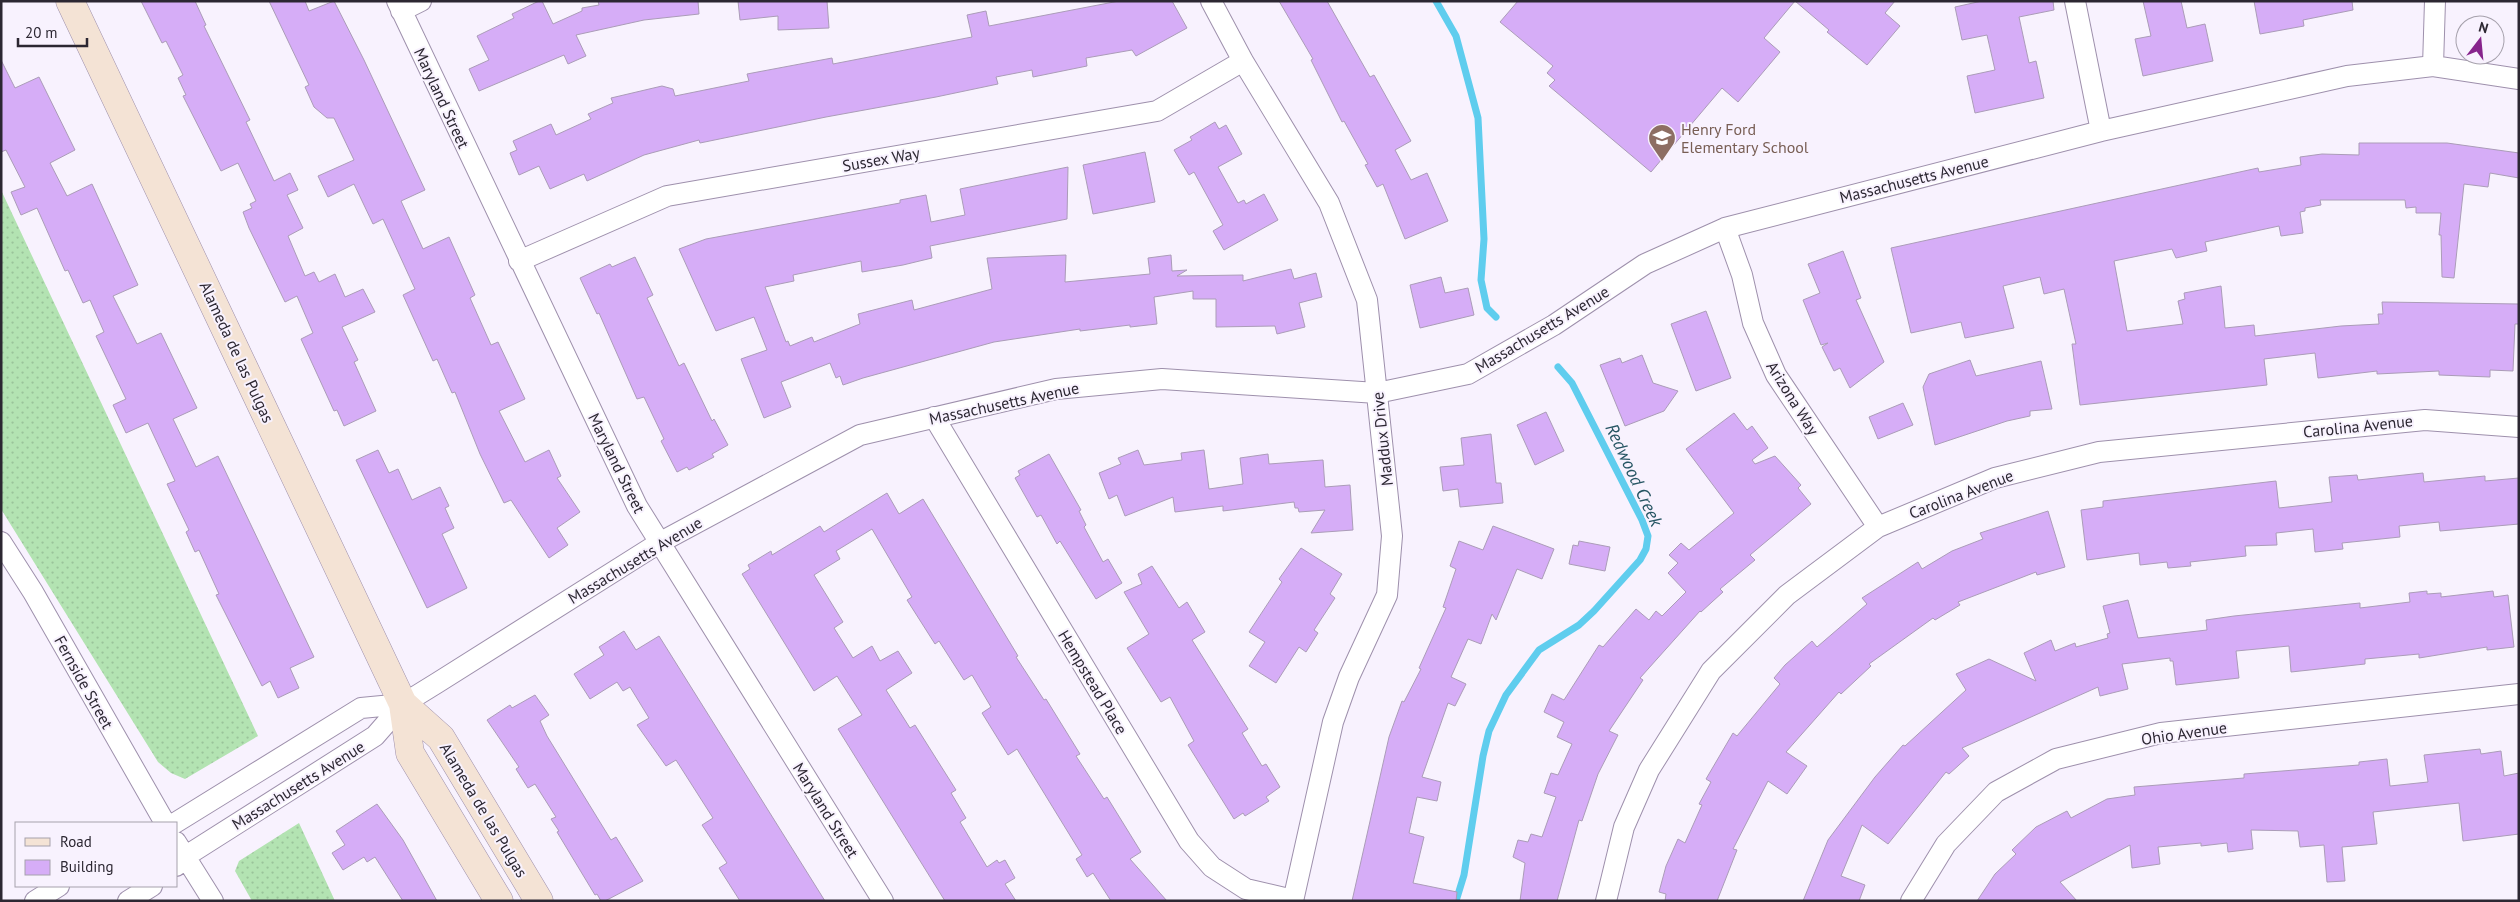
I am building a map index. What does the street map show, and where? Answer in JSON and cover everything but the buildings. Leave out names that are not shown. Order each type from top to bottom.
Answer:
[{"type":"main road","name":"Alameda de las Pulgas","points":[[70,1],[403,704],[410,754],[499,901]]},
{"type":"main road","name":"Alameda de las Pulgas","points":[[403,704],[441,738],[539,901]]},
{"type":"street","points":[[399,6],[421,1]]},
{"type":"street","name":"Maddux Drive","points":[[1212,1],[1243,61],[1329,203],[1367,300],[1392,536],[1387,595],[1349,677],[1333,722],[1293,900]]},
{"type":"street","points":[[2075,1],[2101,131]]},
{"type":"street","points":[[2433,66],[2435,1]]},
{"type":"street","name":"Maryland Street","points":[[399,6],[637,506],[658,543],[883,901]]},
{"type":"street","name":"Sussex Way","points":[[519,261],[667,196],[1157,111],[1243,61]]},
{"type":"street","name":"Massachusetts Avenue","points":[[179,855],[376,736],[403,704],[658,543],[860,435],[1056,389],[1162,379],[1377,393],[1468,374],[1554,325],[1645,264],[1725,228],[2101,131],[2347,76],[2433,66],[2519,79]]},
{"type":"street","name":"Arizona Way","points":[[1725,228],[1742,275],[1753,323],[1776,375],[1878,527]]},
{"type":"street","name":"Hempstead Place","points":[[934,418],[1189,841],[1212,867],[1246,889],[1293,900]]},
{"type":"street","name":"Carolina Avenue","points":[[1606,901],[1624,827],[1649,770],[1711,671],[1787,595],[1878,527],[1994,478],[2099,452],[2426,420],[2519,427]]},
{"type":"street","name":"Fernside Street","points":[[1,542],[33,592],[163,822]]},
{"type":"street","name":"Ohio Avenue","points":[[1911,901],[1946,844],[1996,792],[2056,759],[2162,733],[2519,694]]},
{"type":"street","name":"Massachusetts Avenue","points":[[176,822],[361,708],[403,704]]},
{"type":"street","points":[[179,855],[213,901]]},
{"type":"street","points":[[35,901],[57,887]]},
{"type":"street","points":[[128,901],[150,887]]},
{"type":"green space","points":[[1,190],[258,736],[185,779],[171,773],[158,762],[1,509]]},
{"type":"green space","points":[[299,823],[335,901],[252,901],[235,871],[239,861]]},
{"type":"waterway","name":"Redwood Creek","points":[[1436,1],[1456,36],[1478,118],[1484,239],[1481,280],[1487,308],[1496,317]]},
{"type":"waterway","name":"Redwood Creek","points":[[1456,901],[1464,875],[1483,756],[1489,731],[1506,695],[1539,650],[1579,625],[1594,611],[1640,560],[1646,549],[1648,536],[1642,520],[1572,383],[1558,367]]},
{"type":"place","name":"Henry Ford Elementary School","points":[[1662,162]]}]
